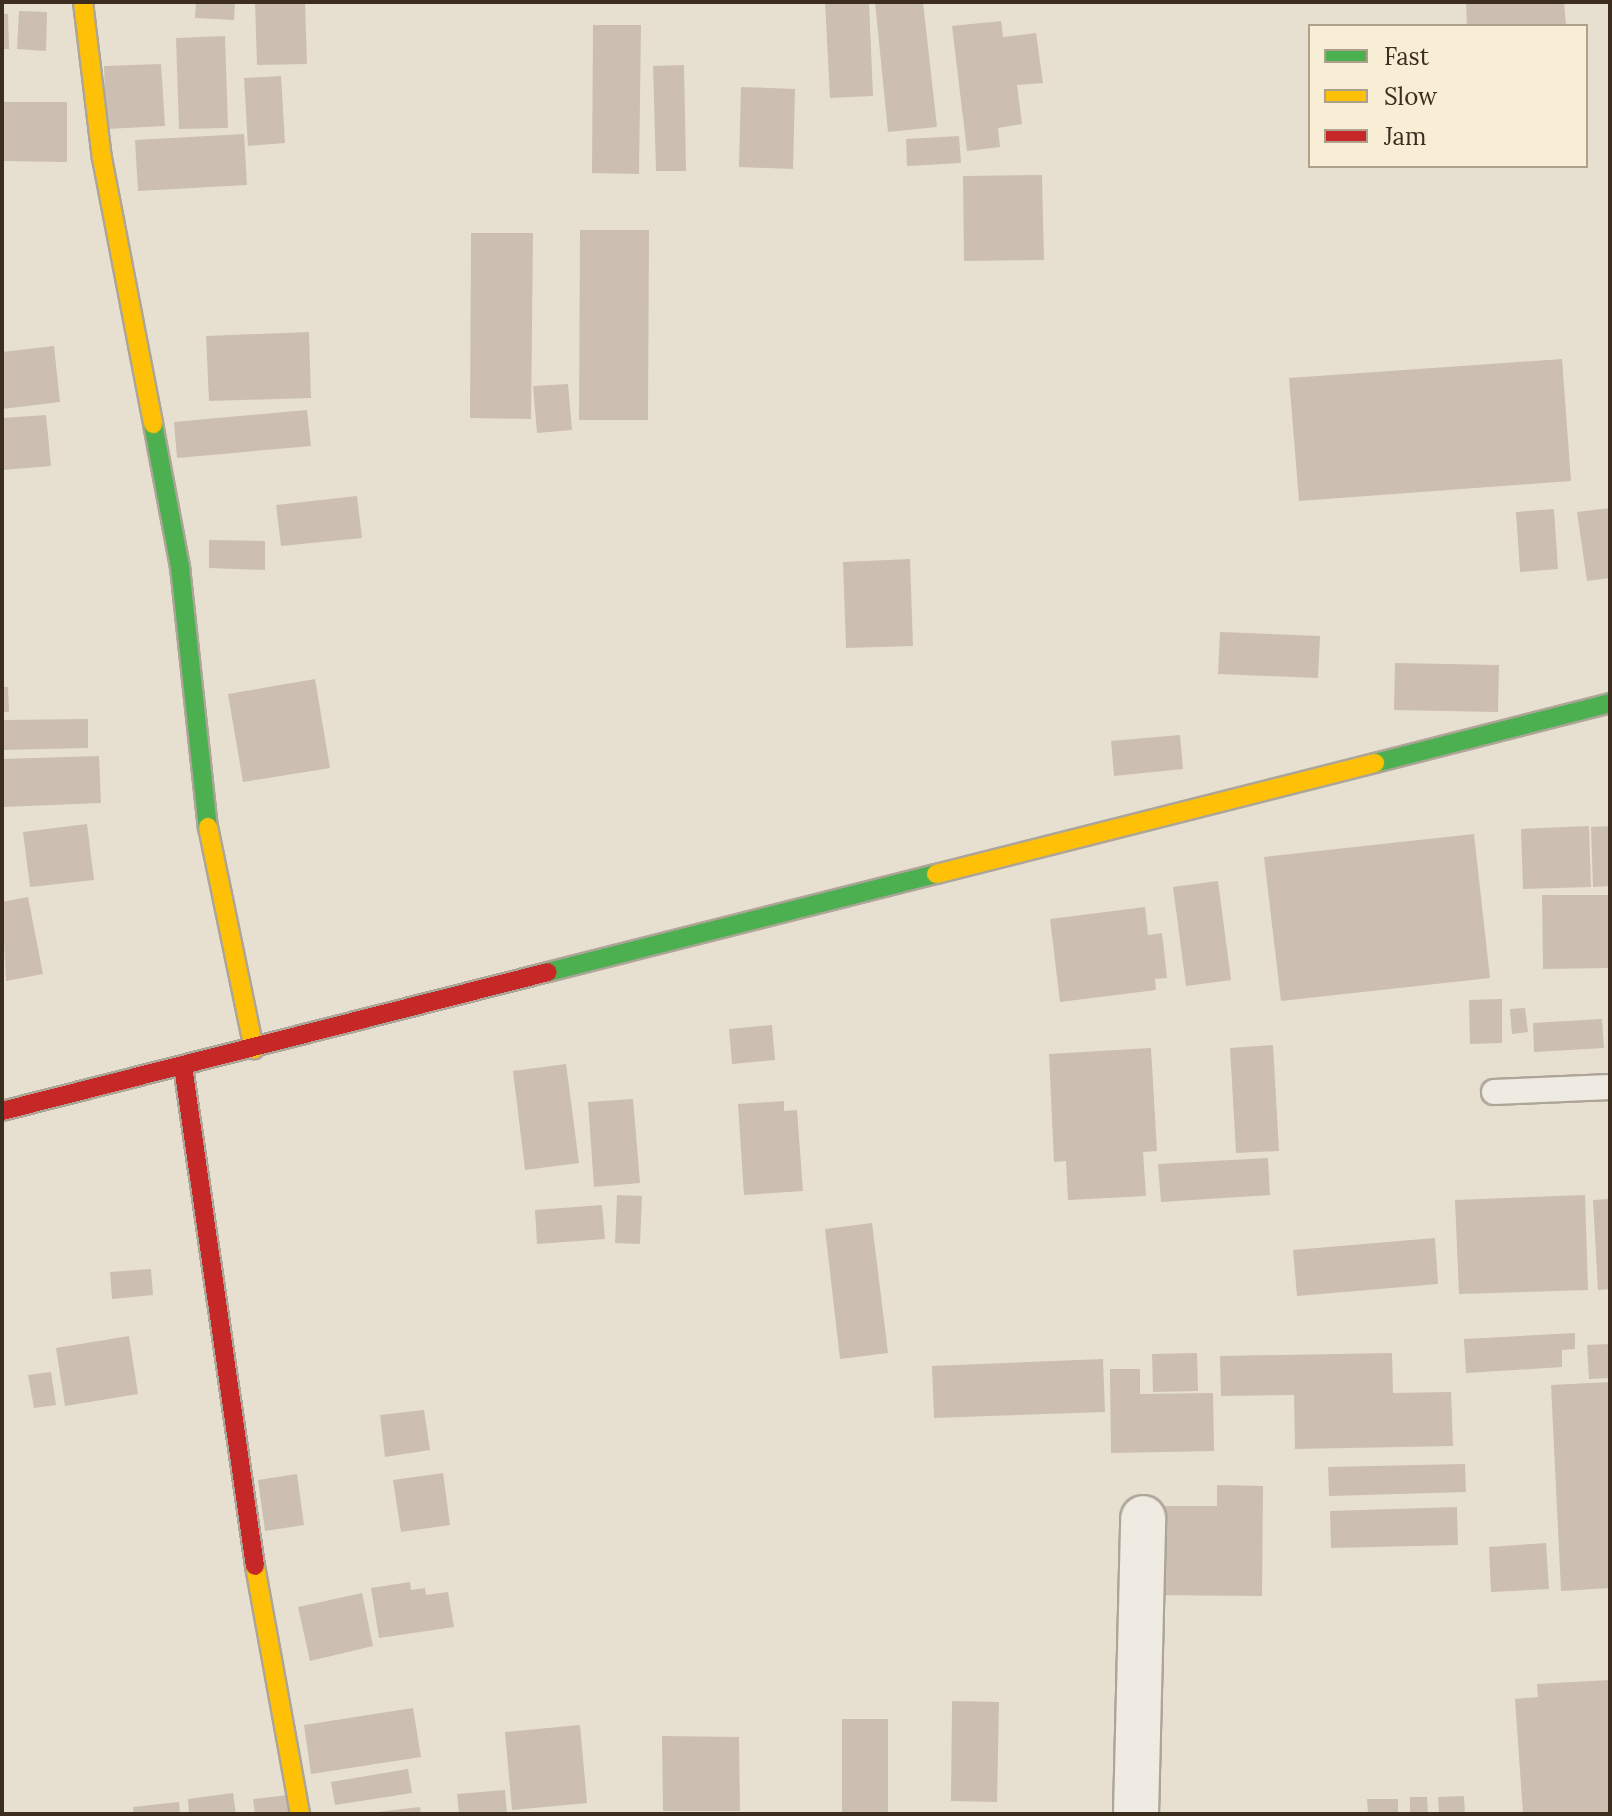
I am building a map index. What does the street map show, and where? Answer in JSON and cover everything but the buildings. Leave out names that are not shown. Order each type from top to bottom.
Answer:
[{"type":"street","points":[[83,2],[102,158],[180,567],[203,801],[254,1049]]},
{"type":"street","points":[[2,1111],[1610,703]]},
{"type":"street","points":[[183,1066],[253,1556],[300,1814]]},
{"type":"street","points":[[1136,1814],[1143,1518]]},
{"type":"lane","points":[[1494,1092],[1610,1087]]},
{"type":"traffic: fast","points":[[153,424],[180,567],[208,827]]},
{"type":"traffic: fast","points":[[1375,763],[1610,703]]},
{"type":"traffic: fast","points":[[548,972],[936,874]]},
{"type":"traffic: slow","points":[[83,2],[102,158],[153,424]]},
{"type":"traffic: slow","points":[[936,874],[1375,763]]},
{"type":"traffic: slow","points":[[208,827],[254,1049]]},
{"type":"traffic: slow","points":[[255,1566],[300,1814]]},
{"type":"traffic: jam","points":[[2,1111],[548,972]]},
{"type":"traffic: jam","points":[[183,1066],[255,1566]]}]
